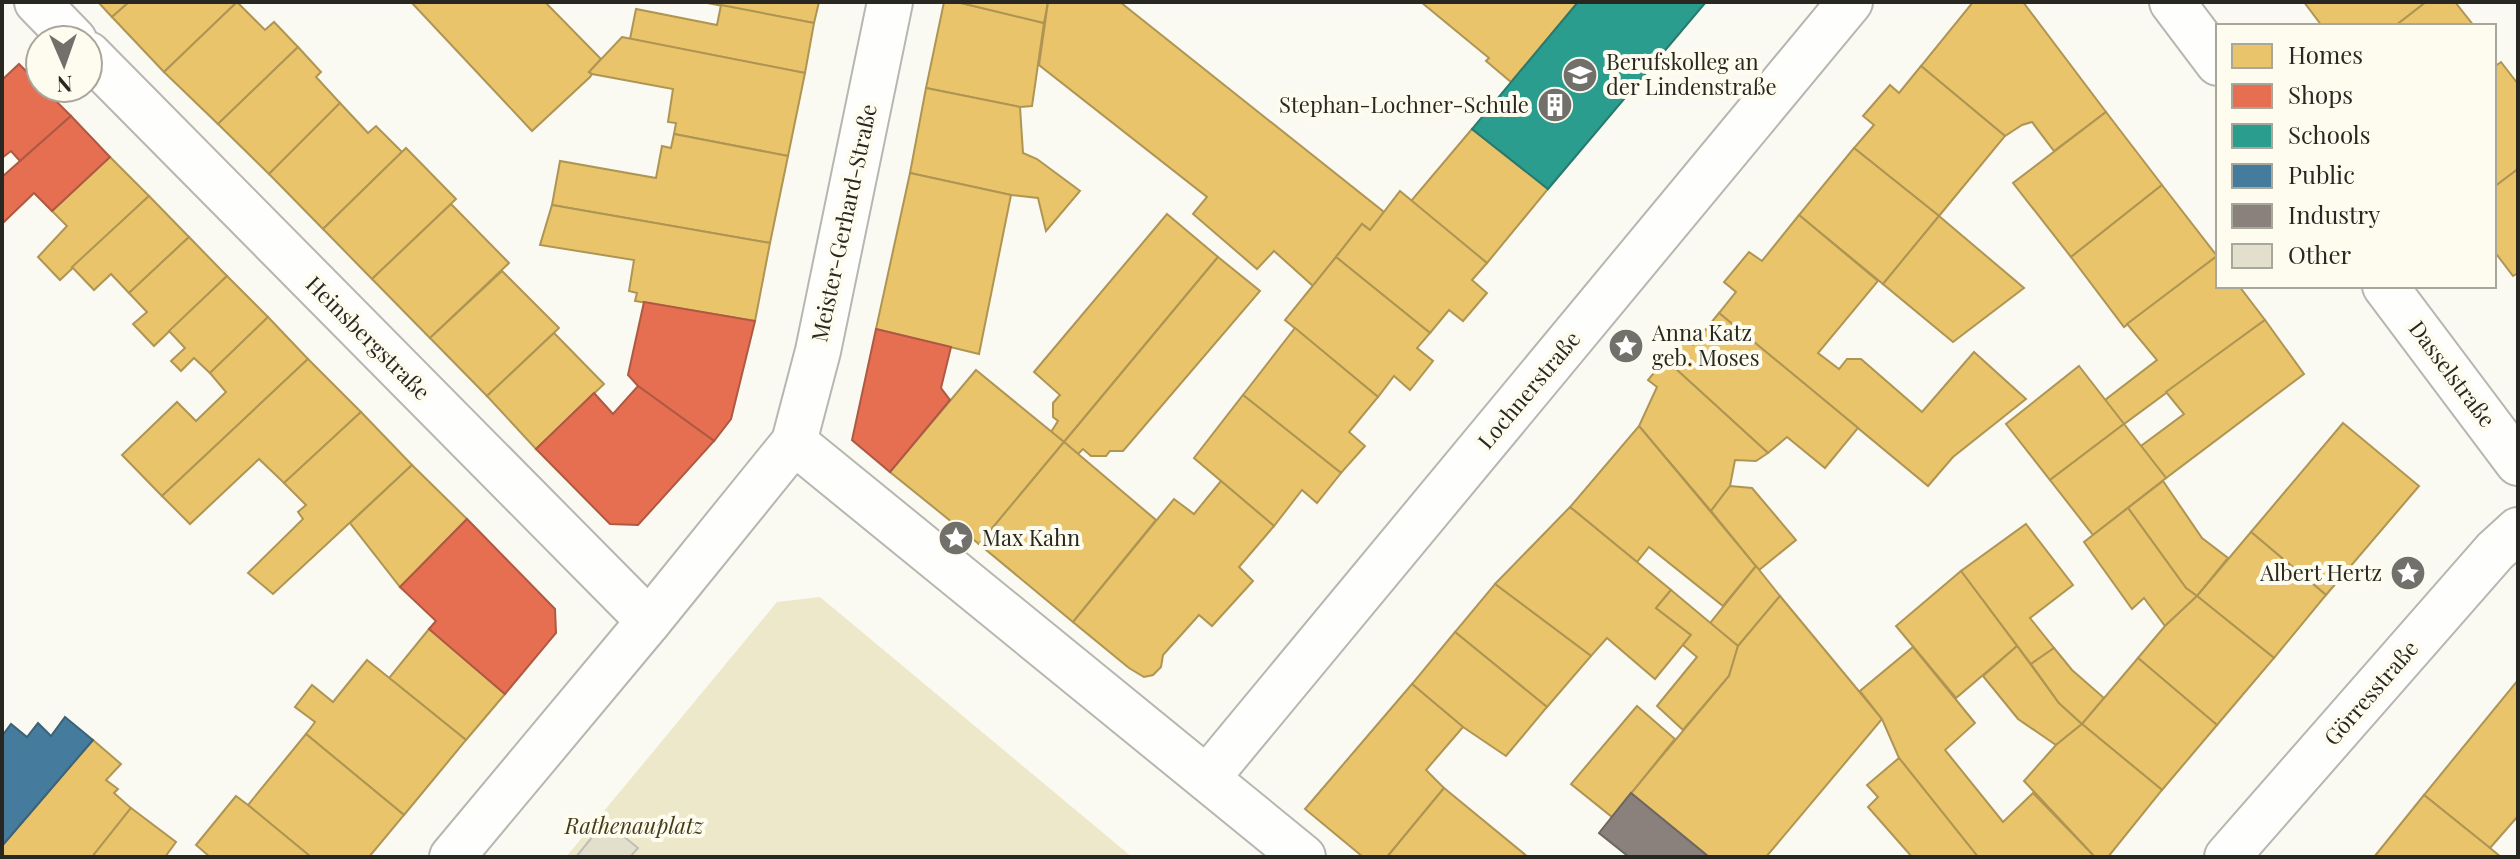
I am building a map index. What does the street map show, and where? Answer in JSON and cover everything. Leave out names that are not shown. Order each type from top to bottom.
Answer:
[{"type":"street","points":[[37,2],[58,24]]},
{"type":"street","name":"Meister-Gerhard-Straße","points":[[794,442],[818,351],[890,2]]},
{"type":"street","name":"Lochnerstraße","points":[[1207,778],[1850,2]]},
{"type":"street","points":[[2172,2],[2216,60]]},
{"type":"street","name":"Heinsbergstraße","points":[[104,70],[649,621]]},
{"type":"street","name":"Dasselstraße","points":[[2387,288],[2518,463]]},
{"type":"street","points":[[452,857],[794,442],[1303,857]]},
{"type":"street","name":"Görresstraße","points":[[2227,857],[2495,551],[2518,530]]},
{"type":"green space","name":"Rathenauplatz","points":[[820,597],[1132,857],[566,857],[777,602]]},
{"type":"building: Homes","points":[[98,2],[129,2],[112,17]]},
{"type":"building: Homes","points":[[129,2],[237,2],[164,72],[112,17]]},
{"type":"building: Homes","points":[[237,2],[265,30],[274,22],[298,47],[218,124],[164,72]]},
{"type":"building: Homes","points":[[411,2],[545,2],[601,59],[589,72],[592,74],[590,77],[532,131]]},
{"type":"building: Homes","points":[[702,2],[819,2],[814,23]]},
{"type":"building: Homes","points":[[944,2],[957,2],[1044,23],[1032,106],[1020,107],[926,88]]},
{"type":"building: Homes","points":[[957,2],[1048,2],[1044,23]]},
{"type":"building: Homes","points":[[1048,2],[1120,2],[1384,212],[1370,230],[1362,224],[1313,286],[1274,251],[1257,269],[1193,214],[1207,197],[1039,65]]},
{"type":"building: Homes","points":[[1421,2],[1578,2],[1511,82],[1486,61],[1489,58]]},
{"type":"building: Homes","points":[[1973,2],[2023,2],[2106,112],[2054,151],[2032,122],[2005,136],[1921,66]]},
{"type":"building: Homes","points":[[2304,2],[2426,2],[2398,24],[2320,24]]},
{"type":"building: Homes","points":[[2426,2],[2455,2],[2472,24],[2398,24]]},
{"type":"building: Homes","points":[[721,5],[814,23],[805,73],[630,39],[636,9],[717,25]]},
{"type":"building: Homes","points":[[622,37],[805,73],[788,156],[674,134],[676,123],[668,122],[673,89],[589,72]]},
{"type":"building: Homes","points":[[298,47],[321,72],[316,77],[340,103],[269,174],[218,124]]},
{"type":"building: Homes","points":[[2501,62],[2518,84],[2518,169],[2496,186],[2496,66]]},
{"type":"building: Homes","points":[[1921,66],[2005,136],[1939,216],[1854,148],[1874,125],[1863,116],[1890,85],[1899,93]]},
{"type":"building: Homes","points":[[926,88],[1020,107],[1023,153],[1037,159],[1080,191],[1046,231],[1038,198],[910,173]]},
{"type":"building: Homes","points":[[340,103],[368,133],[376,126],[402,152],[323,229],[269,174]]},
{"type":"building: Homes","points":[[2106,112],[2162,185],[2071,257],[2013,183]]},
{"type":"building: Homes","points":[[1472,129],[1548,189],[1487,263],[1411,201]]},
{"type":"building: Homes","points":[[674,134],[788,156],[770,243],[552,205],[560,161],[656,178],[662,146],[671,148]]},
{"type":"building: Homes","points":[[406,148],[456,199],[372,279],[323,229]]},
{"type":"building: Homes","points":[[1854,148],[1939,216],[1883,284],[1799,215]]},
{"type":"building: Homes","points":[[110,157],[149,196],[60,280],[38,257],[67,226],[52,211]]},
{"type":"building: Homes","points":[[2518,169],[2518,273],[2513,276],[2496,254],[2496,186]]},
{"type":"building: Homes","points":[[910,173],[1011,195],[979,354],[876,329]]},
{"type":"building: Homes","points":[[2162,185],[2216,255],[2124,327],[2071,257]]},
{"type":"building: Homes","points":[[1400,191],[1487,263],[1472,280],[1487,293],[1463,321],[1449,310],[1430,333],[1336,257],[1362,224],[1370,230]]},
{"type":"building: Homes","points":[[149,196],[189,237],[129,293],[111,274],[94,290],[72,267]]},
{"type":"building: Homes","points":[[451,204],[509,263],[430,338],[372,279]]},
{"type":"building: Homes","points":[[552,205],[770,243],[755,321],[635,301],[637,293],[629,291],[634,260],[540,245]]},
{"type":"building: Homes","points":[[1167,214],[1218,257],[1064,442],[1051,432],[1058,421],[1053,417],[1053,403],[1060,395],[1034,372]]},
{"type":"building: Homes","points":[[1799,215],[1878,281],[1818,353],[1839,369],[1847,359],[1861,359],[1922,412],[1974,352],[2026,399],[1953,457],[1928,486],[1719,313],[1736,292],[1724,282],[1749,252],[1762,261]]},
{"type":"building: Homes","points":[[1939,216],[2024,288],[1953,342],[1883,284]]},
{"type":"building: Homes","points":[[189,237],[227,276],[154,346],[133,324],[147,312],[129,293]]},
{"type":"building: Homes","points":[[1218,257],[1260,291],[1123,451],[1091,456],[1083,449],[1078,454],[1064,442]]},
{"type":"building: Homes","points":[[1336,257],[1430,333],[1417,348],[1433,361],[1410,390],[1394,376],[1378,397],[1285,320]]},
{"type":"building: Homes","points":[[2216,257],[2216,288],[2241,288],[2265,320],[2124,424],[2105,400],[2157,360],[2127,324]]},
{"type":"building: Homes","points":[[502,271],[559,328],[487,396],[430,338]]},
{"type":"building: Homes","points":[[227,276],[268,317],[210,373],[194,358],[181,371],[171,361],[185,348],[169,331]]},
{"type":"building: Homes","points":[[1719,313],[1858,428],[1825,468],[1787,437],[1768,453],[1665,359],[1682,337],[1693,345]]},
{"type":"building: Homes","points":[[268,317],[308,359],[162,496],[122,455],[177,402],[196,421],[226,392],[210,373]]},
{"type":"building: Homes","points":[[2265,320],[2304,374],[2166,478],[2141,446],[2184,414],[2166,392]]},
{"type":"building: Homes","points":[[1295,328],[1378,397],[1349,432],[1365,446],[1341,473],[1243,395]]},
{"type":"building: Homes","points":[[554,333],[604,384],[536,449],[487,396]]},
{"type":"building: Homes","points":[[308,359],[361,412],[284,483],[259,459],[190,524],[162,496]]},
{"type":"building: Homes","points":[[1665,359],[1768,453],[1756,461],[1735,460],[1730,486],[1711,511],[1639,426],[1657,387],[1648,380]]},
{"type":"building: Homes","points":[[2079,366],[2124,424],[2050,480],[2006,424]]},
{"type":"building: Homes","points":[[976,370],[1064,442],[979,544],[890,472]]},
{"type":"building: Homes","points":[[1243,395],[1341,473],[1317,503],[1302,490],[1274,526],[1194,458]]},
{"type":"building: Homes","points":[[361,412],[412,465],[273,594],[248,573],[303,519],[298,512],[306,505],[284,483]]},
{"type":"building: Homes","points":[[2343,423],[2419,486],[2326,595],[2251,532]]},
{"type":"building: Homes","points":[[2124,424],[2166,478],[2093,535],[2050,480]]},
{"type":"building: Homes","points":[[1639,426],[1756,566],[1723,606],[1649,547],[1637,562],[1570,507]]},
{"type":"building: Homes","points":[[1064,442],[1156,520],[1073,622],[979,544]]},
{"type":"building: Homes","points":[[412,465],[467,519],[400,587],[350,523]]},
{"type":"building: Homes","points":[[1221,481],[1274,526],[1239,567],[1253,581],[1212,626],[1199,615],[1163,655],[1161,667],[1153,675],[1144,677],[1073,622],[1174,499],[1194,514]]},
{"type":"building: Homes","points":[[2163,481],[2202,538],[2228,558],[2197,596],[2186,588],[2128,508]]},
{"type":"building: Homes","points":[[1730,486],[1752,488],[1796,540],[1759,570],[1711,511]]},
{"type":"building: Homes","points":[[1570,507],[1671,590],[1656,608],[1691,635],[1655,679],[1607,638],[1591,656],[1495,584]]},
{"type":"building: Homes","points":[[2128,508],[2186,588],[2197,596],[2165,626],[2144,598],[2132,609],[2084,542]]},
{"type":"building: Homes","points":[[2026,524],[2073,585],[2030,618],[2054,648],[2031,664],[1961,571]]},
{"type":"building: Homes","points":[[2251,532],[2326,595],[2274,658],[2197,596]]},
{"type":"building: Homes","points":[[1756,566],[1780,596],[1738,646],[1710,623]]},
{"type":"building: Homes","points":[[1961,571],[2017,646],[1956,698],[1896,626]]},
{"type":"building: Homes","points":[[1495,584],[1591,656],[1547,707],[1455,632]]},
{"type":"building: Homes","points":[[1671,590],[1738,646],[1729,676],[1683,730],[1657,706],[1697,657],[1683,645],[1691,635],[1656,608]]},
{"type":"building: Homes","points":[[1780,596],[1882,719],[1766,857],[1709,857],[1631,793],[1729,676],[1738,646]]},
{"type":"building: Homes","points":[[2197,596],[2274,658],[2217,725],[2138,658],[2165,626]]},
{"type":"building: Homes","points":[[429,629],[505,694],[466,740],[389,678]]},
{"type":"building: Homes","points":[[1455,632],[1547,707],[1506,756],[1463,727],[1412,684]]},
{"type":"building: Homes","points":[[2017,646],[2059,703],[2082,724],[2056,745],[2018,719],[1983,676]]},
{"type":"building: Homes","points":[[1913,647],[1975,723],[1945,750],[2003,822],[2033,793],[2095,857],[1978,857],[1899,758],[1882,719],[1860,691]]},
{"type":"building: Homes","points":[[2054,648],[2072,670],[2104,698],[2082,724],[2059,703],[2031,664]]},
{"type":"building: Homes","points":[[2138,658],[2217,725],[2162,790],[2082,724]]},
{"type":"building: Homes","points":[[367,660],[466,740],[404,815],[306,734],[315,722],[295,707],[312,685],[333,702]]},
{"type":"building: Homes","points":[[2518,680],[2518,816],[2490,848],[2424,795]]},
{"type":"building: Homes","points":[[1412,684],[1463,727],[1426,770],[1444,788],[1387,857],[1363,857],[1305,809]]},
{"type":"building: Homes","points":[[1637,706],[1675,739],[1612,817],[1571,784]]},
{"type":"building: Homes","points":[[2082,724],[2162,790],[2108,857],[2095,857],[2024,781],[2056,745]]},
{"type":"building: Homes","points":[[306,734],[404,815],[369,857],[311,857],[248,805]]},
{"type":"building: Homes","points":[[93,740],[121,764],[106,780],[118,789],[114,793],[131,808],[92,857],[2,857],[2,846]]},
{"type":"building: Homes","points":[[1899,758],[1978,857],[1912,857],[1868,807],[1878,797],[1867,785]]},
{"type":"building: Homes","points":[[1444,788],[1528,857],[1387,857]]},
{"type":"building: Homes","points":[[2424,795],[2490,848],[2501,857],[2374,857]]},
{"type":"building: Homes","points":[[236,796],[311,857],[210,857],[196,845]]},
{"type":"building: Homes","points":[[131,808],[176,842],[165,857],[92,857]]},
{"type":"building: Shops","points":[[19,64],[24,69],[24,104],[59,104],[71,116],[20,161],[11,151],[2,158],[2,80]]},
{"type":"building: Shops","points":[[71,116],[110,157],[52,211],[34,193],[3,223],[2,177]]},
{"type":"building: Shops","points":[[644,302],[755,321],[731,419],[714,441],[638,386],[628,375]]},
{"type":"building: Shops","points":[[876,329],[951,347],[941,388],[950,400],[890,472],[852,440]]},
{"type":"building: Shops","points":[[638,386],[714,441],[638,525],[610,524],[536,449],[594,393],[613,414]]},
{"type":"building: Shops","points":[[467,519],[555,609],[556,633],[505,694],[429,629],[436,621],[400,587]]},
{"type":"building: Schools","name":"Stephan-Lochner-Schule","points":[[1578,2],[1706,2],[1548,189],[1472,129]]},
{"type":"building: Public","points":[[65,717],[93,740],[2,846],[2,736],[11,724],[27,737],[38,723],[51,736]]},
{"type":"building: Industry","points":[[1631,793],[1709,857],[1629,857],[1599,833]]},
{"type":"building: Other","points":[[605,821],[638,848],[630,857],[576,857]]},
{"type":"place","name":"Berufskolleg an der Lindenstraße","points":[[1580,75]]},
{"type":"place","name":"Stephan-Lochner-Schule","points":[[1555,105]]},
{"type":"place","name":"Anna Katz geb. Moses","points":[[1626,346]]},
{"type":"place","name":"Max Kahn","points":[[956,538]]},
{"type":"place","name":"Albert Hertz","points":[[2408,573]]}]
